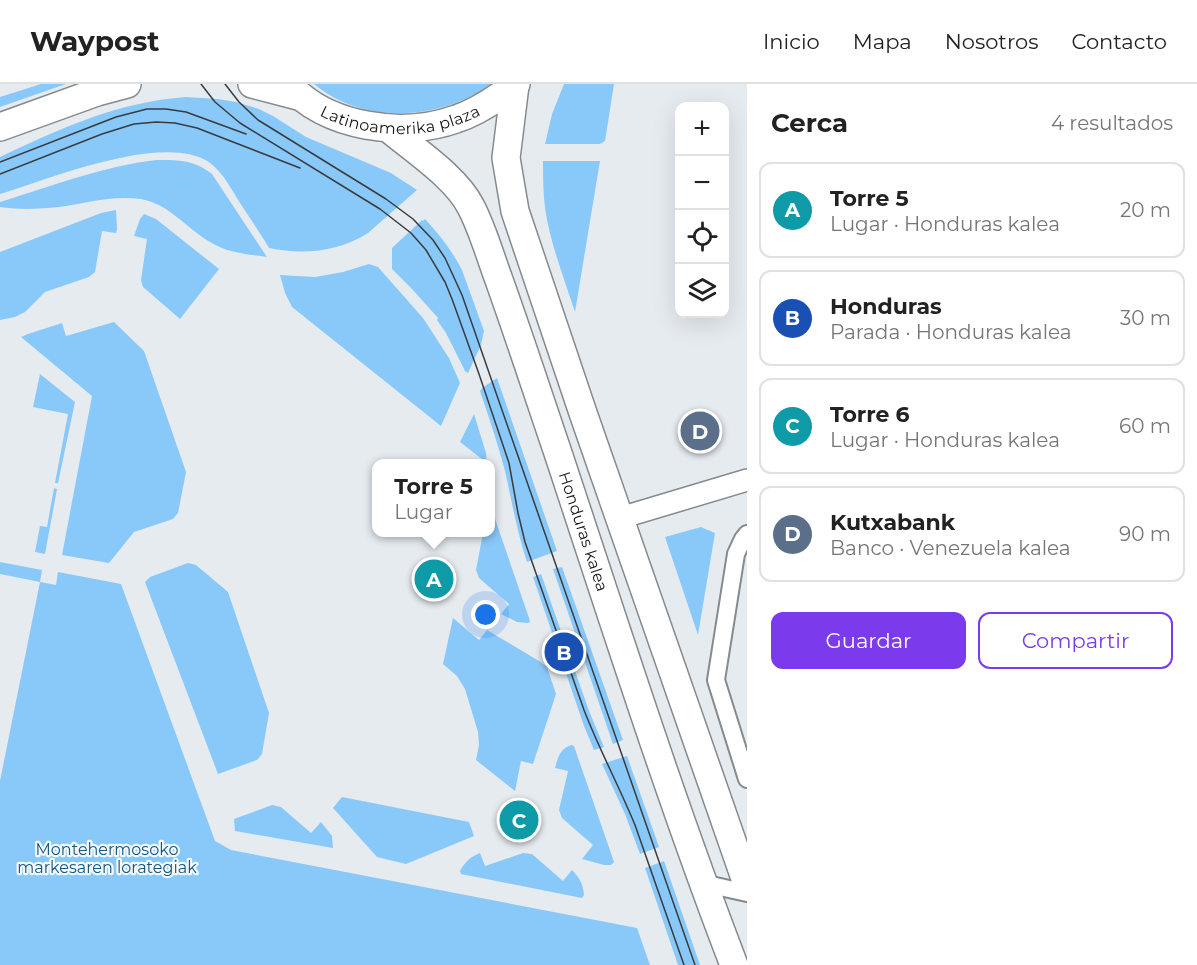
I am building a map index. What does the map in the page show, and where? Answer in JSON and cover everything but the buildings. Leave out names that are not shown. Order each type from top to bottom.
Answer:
[{"type":"main road","points":[[0,127],[97,92],[127,84]]},
{"type":"main road","name":"Latinoamerika plaza","points":[[252,84],[293,90],[326,112],[356,123],[388,129],[422,127],[456,120],[487,105],[516,84]]},
{"type":"main road","points":[[516,84],[506,158],[515,211],[747,884]]},
{"type":"main road","name":"Honduras kalea","points":[[388,129],[443,172],[471,206],[508,306],[615,630],[702,883],[734,965]]},
{"type":"street","points":[[620,518],[747,480]]},
{"type":"street","points":[[747,534],[736,554],[716,680],[747,779]]},
{"type":"street","points":[[702,883],[747,892]]},
{"type":"green space","points":[[41,84],[66,84],[0,107],[0,97]]},
{"type":"green space","points":[[314,84],[491,84],[449,105],[426,111],[402,113],[378,112],[355,106],[334,97]]},
{"type":"green space","points":[[564,84],[614,84],[605,141],[600,144],[545,144],[552,114]]},
{"type":"green space","points":[[186,97],[218,99],[259,109],[306,137],[391,173],[417,190],[368,233],[333,248],[307,251],[269,248],[219,171],[209,162],[189,154],[164,152],[106,161],[0,194],[0,157],[90,118],[137,104]]},
{"type":"green space","points":[[157,160],[186,162],[199,166],[212,174],[267,257],[223,249],[201,236],[169,211],[141,199],[110,199],[45,208],[0,207],[0,202],[78,177]]},
{"type":"green space","points":[[543,161],[600,161],[575,312],[547,221]]},
{"type":"green space","points":[[116,210],[116,233],[102,231],[95,272],[89,277],[45,292],[25,312],[0,320],[0,252],[101,213]]},
{"type":"green space","points":[[144,214],[156,219],[219,269],[180,319],[143,287],[141,280],[147,239],[134,236]]},
{"type":"green space","points":[[425,219],[445,243],[462,270],[484,331],[481,345],[468,373],[437,320],[438,318],[392,269],[392,248]]},
{"type":"green space","points":[[369,264],[378,267],[423,318],[449,358],[460,383],[441,426],[292,307],[280,275],[315,277]]},
{"type":"green space","points":[[114,322],[144,351],[186,472],[178,513],[173,519],[134,532],[109,563],[62,555],[92,396],[21,337],[62,323],[66,336]]},
{"type":"green space","points":[[40,374],[75,402],[58,483],[55,483],[68,414],[33,407]]},
{"type":"green space","points":[[497,378],[557,551],[527,562],[502,461],[480,391]]},
{"type":"green space","points":[[474,414],[487,459],[482,459],[460,442]]},
{"type":"green space","points":[[54,488],[57,489],[45,554],[35,552],[40,526],[47,527]]},
{"type":"green space","points":[[495,519],[530,622],[517,622],[501,614],[509,604],[479,578],[476,570],[482,537],[495,537]]},
{"type":"green space","points":[[701,527],[715,533],[698,635],[665,537]]},
{"type":"green space","points":[[0,562],[42,570],[40,582],[0,574]]},
{"type":"green space","points":[[188,563],[196,565],[228,592],[269,713],[262,754],[257,760],[218,774],[145,582],[150,577]]},
{"type":"green space","points":[[562,567],[623,740],[613,744],[553,569]]},
{"type":"green space","name":"Montehermosoko markesaren lorategiak","points":[[58,572],[121,584],[215,841],[231,850],[637,928],[650,965],[0,965],[0,781],[40,582],[56,585]]},
{"type":"green space","points":[[541,574],[604,747],[594,750],[584,726],[533,577]]},
{"type":"green space","points":[[453,618],[479,640],[487,630],[547,667],[556,694],[533,764],[521,761],[515,791],[476,760],[479,745],[478,732],[465,689],[457,676],[443,664]]},
{"type":"green space","points":[[571,745],[574,746],[614,862],[611,865],[582,859],[593,845],[562,818],[559,810],[568,771],[555,768],[562,751]]},
{"type":"green space","points":[[627,756],[659,847],[640,854],[602,764]]},
{"type":"green space","points":[[342,797],[469,822],[474,836],[406,864],[377,857],[333,808]]},
{"type":"green space","points":[[272,805],[281,807],[311,833],[321,822],[332,836],[333,848],[235,831],[234,819]]},
{"type":"green space","points":[[480,853],[485,866],[523,853],[532,854],[563,881],[572,870],[581,881],[584,895],[582,898],[461,874],[460,871],[466,862]]},
{"type":"green space","points":[[664,861],[700,965],[678,965],[645,868]]},
{"type":"tram line","points":[[201,84],[215,102],[240,123],[380,209],[411,233],[426,250],[445,282],[509,463],[525,542],[584,710],[635,825],[684,965]]},
{"type":"tram line","points":[[225,84],[239,102],[258,120],[386,199],[413,219],[433,240],[445,258],[462,295],[695,965]]},
{"type":"tram line","points":[[0,162],[116,117],[147,109],[186,112],[246,134]]},
{"type":"tram line","points":[[0,174],[102,134],[134,124],[156,122],[197,128],[300,168]]},
{"type":"place","name":"Kutxabank","points":[[700,431]]},
{"type":"place","name":"Torre 5","points":[[434,579]]},
{"type":"place","name":"Honduras","points":[[564,652]]},
{"type":"place","name":"Torre 6","points":[[519,820]]}]
